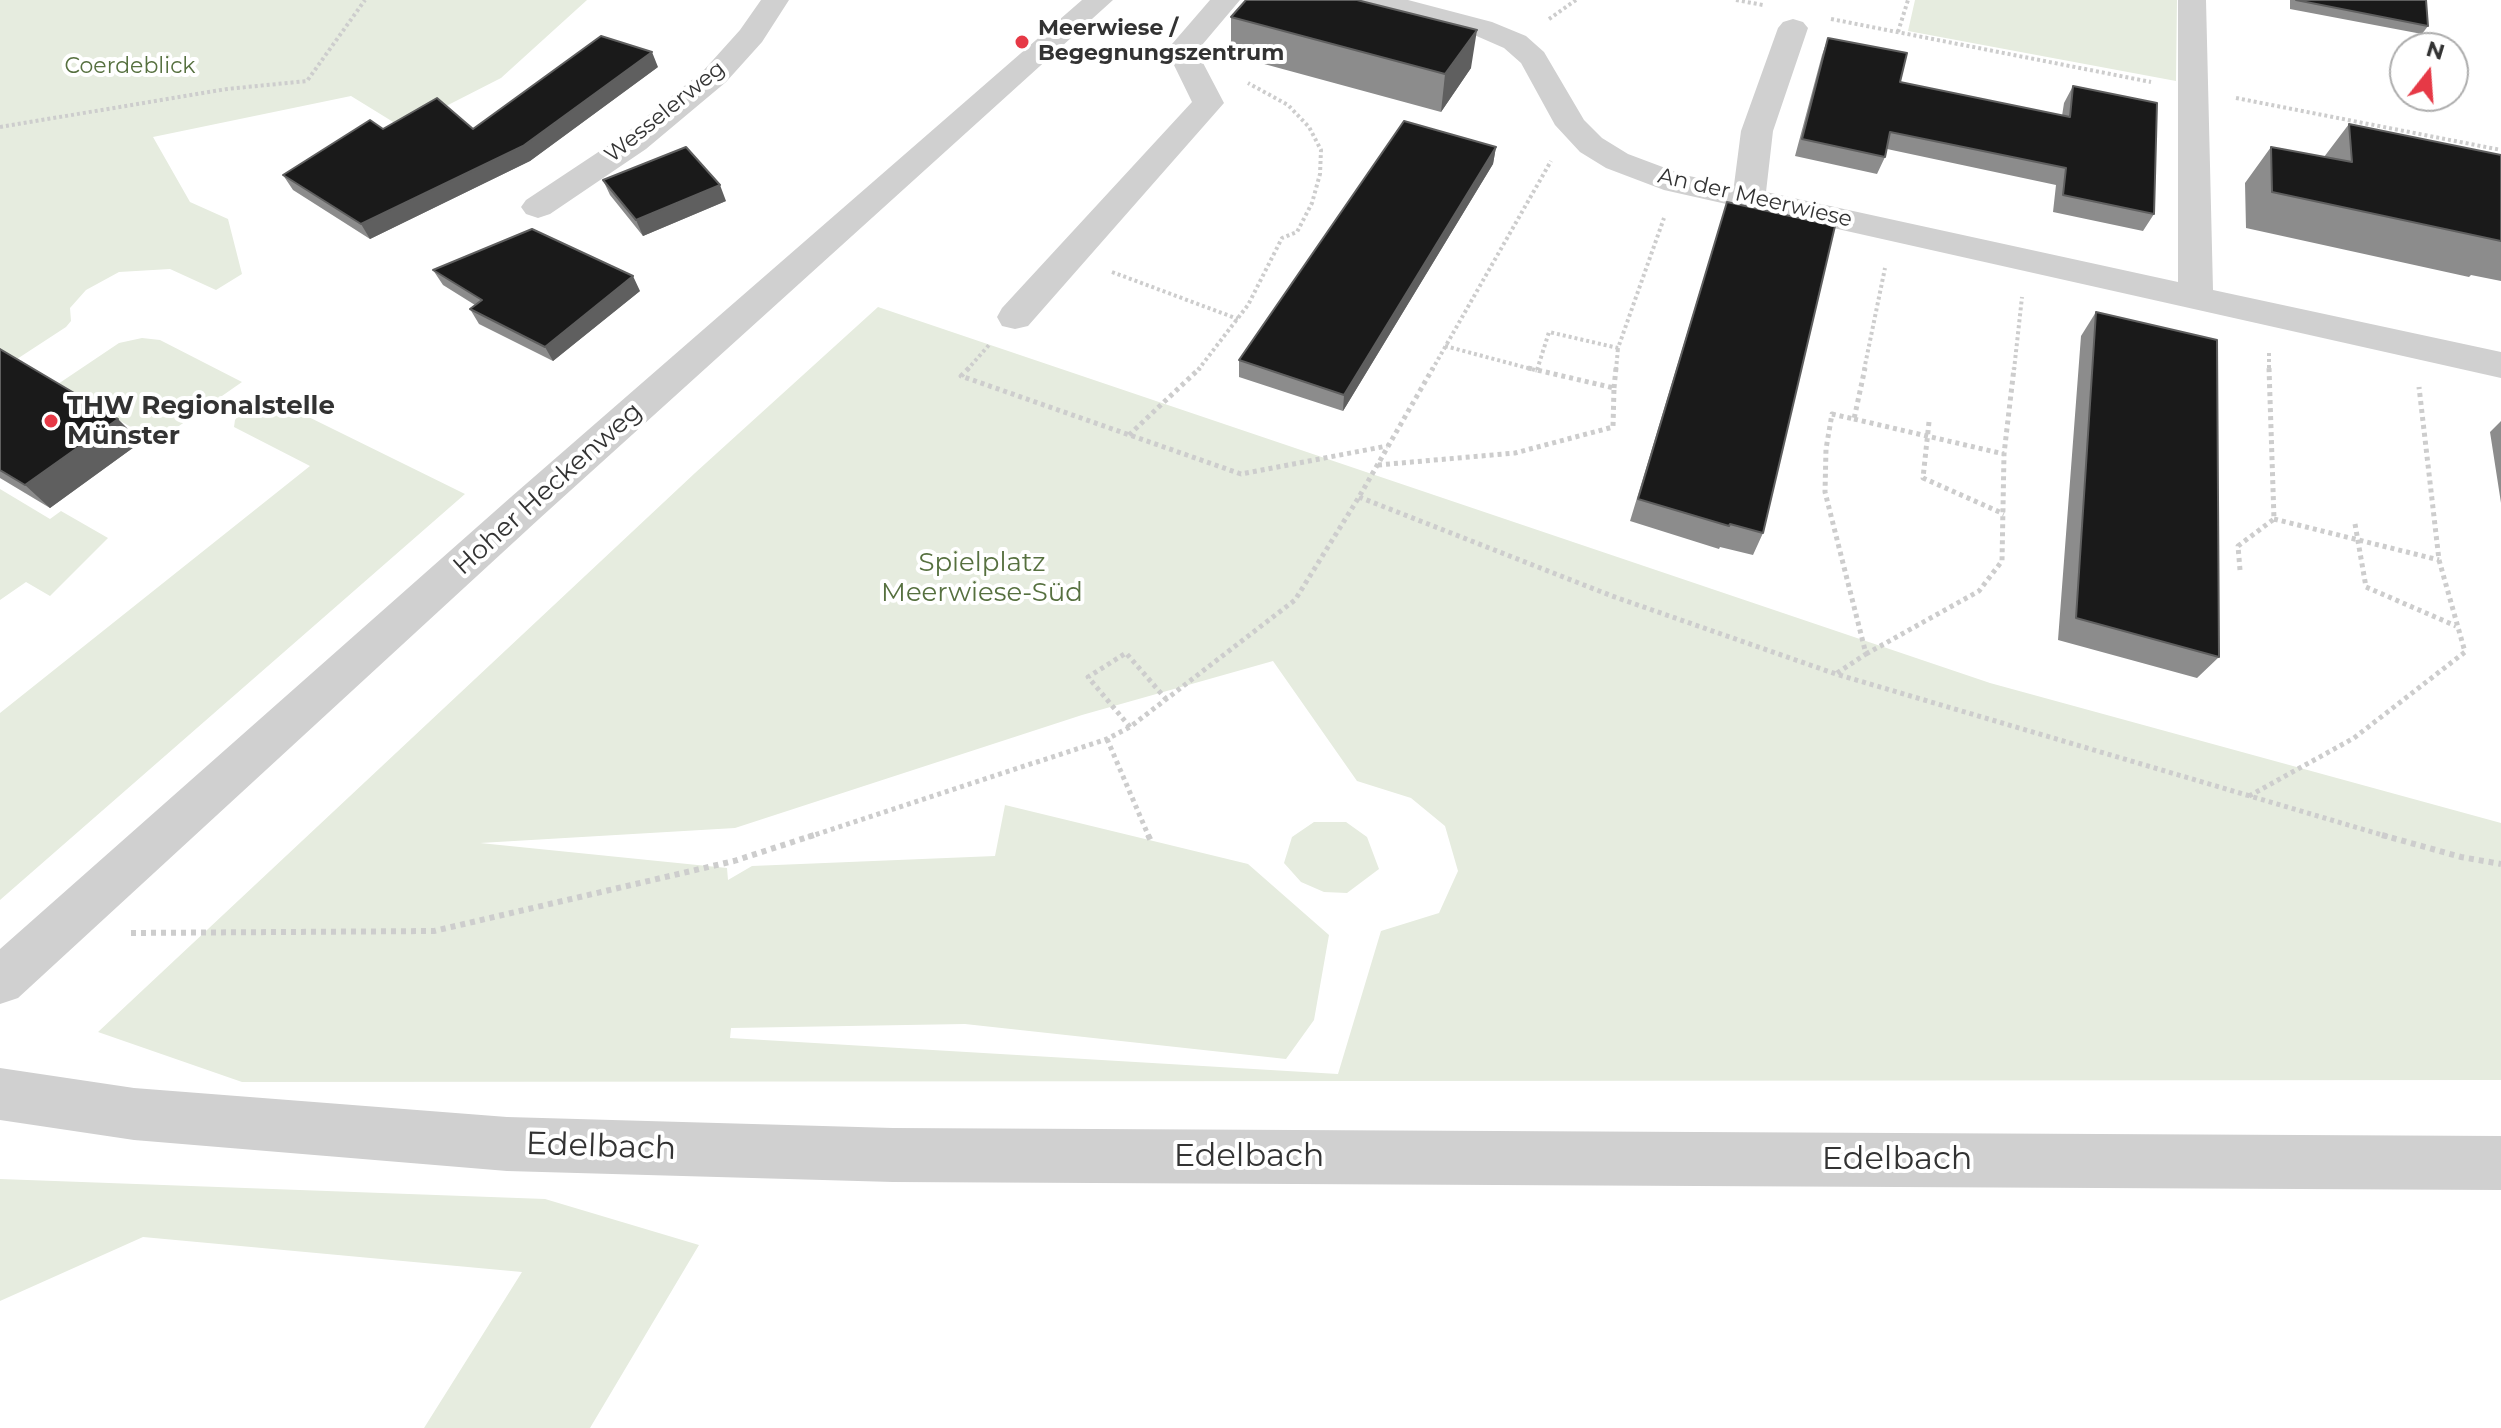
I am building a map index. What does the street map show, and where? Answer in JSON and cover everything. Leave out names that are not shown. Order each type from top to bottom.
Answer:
[{"type":"street","name":"Wesselerweg","points":[[538,207],[635,142],[715,76],[751,36],[775,0]]},
{"type":"street","name":"Hoher Heckenweg","points":[[0,981],[525,508],[1099,0]]},
{"type":"street","points":[[1015,317],[1208,103],[1187,61],[1187,44],[1226,0]]},
{"type":"street","name":"An der Meerwiese","points":[[1374,0],[1482,28],[1515,42],[1533,58],[1571,125],[1591,145],[1617,161],[1676,183],[2501,365]]},
{"type":"street","points":[[2192,0],[2196,297]]},
{"type":"street","points":[[1749,199],[1757,131],[1793,28]]},
{"type":"street","name":"Edelbach","points":[[0,1094],[134,1114],[507,1144],[893,1155],[2501,1163]]},
{"type":"path","points":[[0,127],[227,89],[307,81],[365,0]]},
{"type":"path","points":[[1736,0],[1766,6]]},
{"type":"path","points":[[1898,32],[1908,0]]},
{"type":"path","points":[[1825,18],[2501,150]]},
{"type":"path","points":[[1128,435],[1193,376],[1238,319],[1282,238],[1297,232],[1312,203],[1320,174],[1321,150],[1309,127],[1288,105],[1243,81],[1187,61]]},
{"type":"path","points":[[129,933],[434,931],[734,861],[1107,739],[1130,727],[1295,600],[1359,497],[1571,125]]},
{"type":"path","points":[[1377,465],[1515,453],[1613,427],[1618,348],[1676,183]]},
{"type":"path","points":[[1854,419],[1893,230]]},
{"type":"path","points":[[1068,256],[1238,319]]},
{"type":"path","points":[[1836,674],[1979,591],[2002,561],[2004,454],[2027,260]]},
{"type":"path","points":[[2268,313],[2274,519]]},
{"type":"path","points":[[1537,370],[1549,332],[1618,348]]},
{"type":"path","points":[[1445,346],[1614,388]]},
{"type":"path","points":[[2248,797],[2354,738],[2465,652],[2439,560],[2415,346]]},
{"type":"path","points":[[961,376],[1241,474],[1388,446]]},
{"type":"path","points":[[1866,654],[1825,492],[1826,449],[1832,414],[2004,454]]},
{"type":"path","points":[[1929,422],[1923,478],[2004,514]]},
{"type":"path","points":[[1359,497],[1612,596],[1836,674],[2248,797],[2461,857],[2501,864]]},
{"type":"path","points":[[2274,519],[2439,560]]},
{"type":"path","points":[[2240,570],[2238,546],[2274,519]]},
{"type":"path","points":[[2355,524],[2366,587],[2456,626]]},
{"type":"path","points":[[1130,727],[1088,677],[1126,653],[1166,699]]},
{"type":"path","points":[[1107,739],[1152,843]]},
{"type":"green space","name":"Coerdeblick","points":[[0,0],[587,0],[501,78],[403,128],[351,96],[153,137],[190,202],[228,219],[242,274],[216,290],[170,269],[119,272],[86,290],[70,308],[71,321],[66,327],[17,359],[0,349]]},
{"type":"green space","points":[[1915,0],[2177,0],[2176,81],[1908,31]]},
{"type":"green space","name":"Spielplatz Meerwiese-Süd","points":[[878,307],[1990,683],[2501,823],[2501,1080],[242,1082],[98,1032],[695,473]],"holes":[[[1273,661],[1357,781],[1411,798],[1445,826],[1458,871],[1439,913],[1381,931],[1338,1074],[730,1038],[731,1028],[965,1024],[1286,1059],[1314,1020],[1329,935],[1248,864],[1005,805],[995,856],[752,866],[728,880],[727,868],[480,843],[735,828],[1082,715]]]},
{"type":"green space","points":[[142,338],[160,340],[242,382],[156,442],[58,384],[119,343]]},
{"type":"green space","points":[[270,398],[465,494],[0,900],[0,713],[310,466],[234,427],[243,410]]},
{"type":"green space","points":[[0,489],[50,519],[61,511],[108,538],[50,596],[26,582],[0,600]]},
{"type":"green space","points":[[1314,822],[1346,822],[1367,837],[1379,869],[1347,893],[1324,892],[1301,882],[1284,863],[1292,837]]},
{"type":"green space","points":[[0,1179],[545,1199],[699,1245],[590,1428],[424,1428],[522,1272],[143,1237],[0,1301]]},
{"type":"building","points":[[1246,0],[1357,0],[1477,30],[1445,74],[1231,17]]},
{"type":"building","points":[[2296,0],[2426,0],[2428,26]]},
{"type":"building","points":[[601,36],[652,52],[523,146],[361,224],[283,175],[370,120],[383,129],[437,98],[473,129]]},
{"type":"building","points":[[1828,38],[1907,53],[1900,82],[2070,117],[2073,86],[2157,103],[2154,214],[2063,195],[2066,168],[1890,132],[1885,157],[1802,139]]},
{"type":"building","points":[[1404,121],[1496,147],[1344,395],[1239,360]]},
{"type":"building","points":[[2349,124],[2501,155],[2501,241],[2272,192],[2271,147],[2352,162]]},
{"type":"building","points":[[686,147],[720,185],[636,220],[603,180]]},
{"type":"building","points":[[1727,202],[1835,226],[1763,533],[1638,499]]},
{"type":"building","points":[[532,229],[633,276],[545,347],[470,309],[482,300],[433,270]]},
{"type":"building","points":[[2096,312],[2217,340],[2219,657],[2076,618]]},
{"type":"building","name":"THW Regionalstelle Münster","points":[[0,349],[118,419],[25,485],[0,470]]},
{"type":"place","name":"Meerwiese / Begegnungszentrum","points":[[1022,42]]},
{"type":"place","name":"THW Regionalstelle Münster","points":[[51,421]]}]
